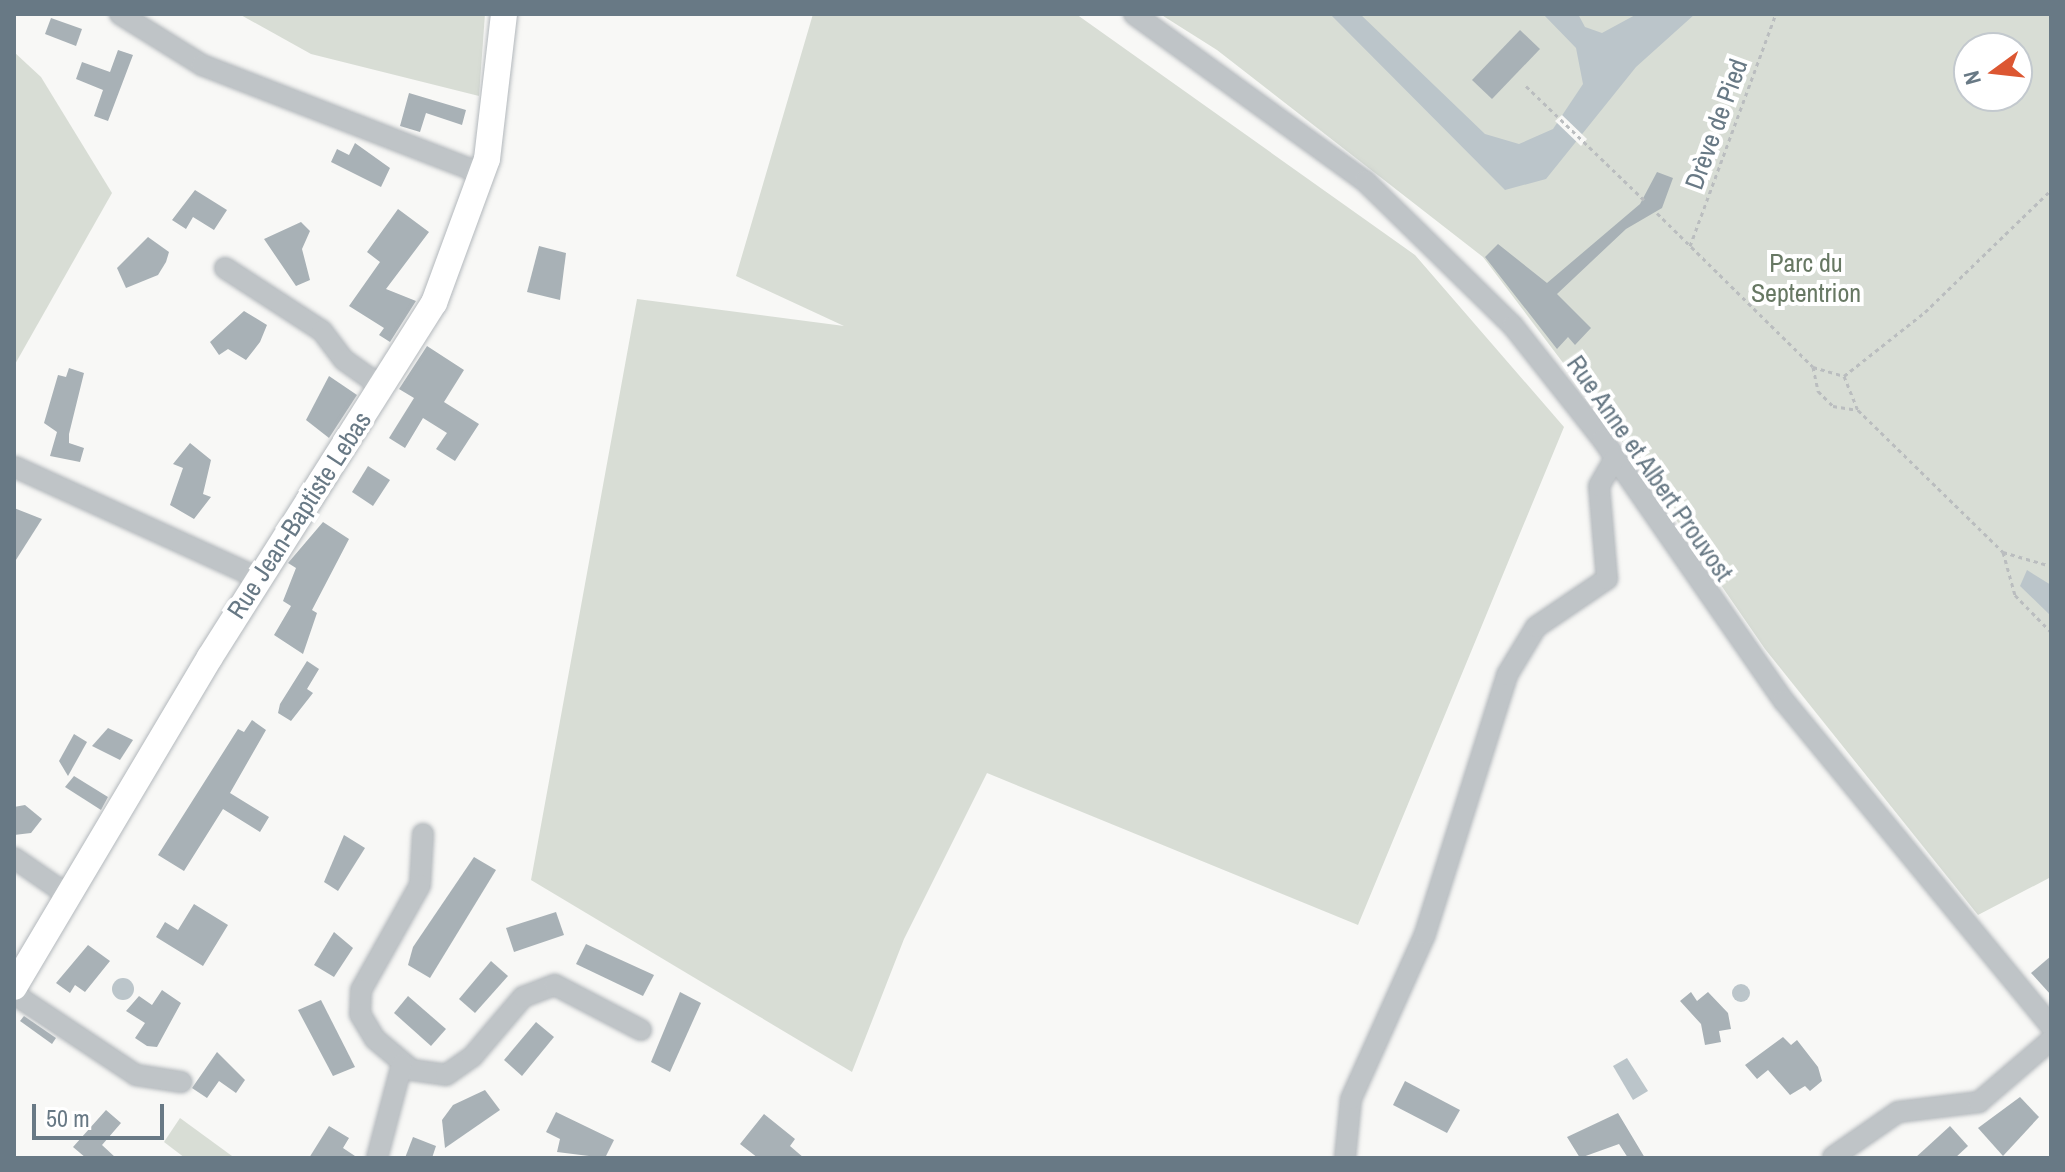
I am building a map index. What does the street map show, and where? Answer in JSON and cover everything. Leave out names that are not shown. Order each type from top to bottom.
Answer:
[{"type":"main road","name":"Rue Jean-Baptiste Lebas","points":[[15,984],[259,578],[382,387],[444,283],[483,174],[504,14]]},
{"type":"street","points":[[120,14],[202,65],[483,174]]},
{"type":"street","name":"Rue Anne et Albert Prouvost","points":[[1134,14],[1293,125],[1426,234],[1528,342],[1615,458],[1784,701],[2051,1026]]},
{"type":"street","points":[[225,268],[322,331],[344,360],[382,387]]},
{"type":"street","points":[[1345,1158],[1351,1099],[1425,934],[1507,675],[1536,627],[1607,579],[1599,486],[1615,458]]},
{"type":"street","points":[[15,467],[259,578]]},
{"type":"street","points":[[423,834],[423,877],[360,998],[368,1031],[402,1064],[430,1076],[456,1071],[523,997],[546,986],[573,991],[641,1030]]},
{"type":"street","points":[[14,858],[69,896]]},
{"type":"street","points":[[15,984],[145,1080],[181,1082]]},
{"type":"street","points":[[1833,1157],[1898,1112],[1979,1102],[2051,1040]]},
{"type":"street","points":[[377,1158],[402,1064]]},
{"type":"path","name":"Drève de Pied","points":[[1690,246],[1776,14]]},
{"type":"path","points":[[1526,86],[1644,200]]},
{"type":"path","points":[[1844,376],[1925,312],[2051,190]]},
{"type":"path","points":[[1657,213],[1813,367],[1844,376]]},
{"type":"path","points":[[1813,367],[1818,391],[1833,406],[1858,410]]},
{"type":"path","points":[[1844,376],[1858,410],[2003,552],[2051,566]]},
{"type":"path","points":[[2003,552],[2015,595],[2051,632]]},
{"type":"path","points":[[2051,870],[2051,890]]},
{"type":"green space","points":[[239,14],[485,14],[479,96],[311,54]]},
{"type":"green space","points":[[813,14],[1076,14],[1415,255],[1564,427],[1358,925],[987,773],[904,939],[852,1072],[531,880],[637,299],[844,326],[736,276]]},
{"type":"green space","name":"Parc du Septentrion","points":[[1160,14],[2051,14],[2051,877],[1978,915],[1765,649],[1617,434],[1483,257],[1217,50]]},
{"type":"green space","points":[[14,52],[41,77],[112,193],[14,366]]},
{"type":"green space","points":[[180,1118],[232,1156],[185,1158],[164,1142]]},
{"type":"shaded area","points":[[1330,14],[1360,14],[1485,134],[1519,144],[1553,129],[1583,84],[1576,48],[1543,14],[1578,14],[1585,27],[1602,33],[1637,14],[1695,14],[1636,67],[1546,179],[1505,190]]},
{"type":"shaded area","points":[[2027,570],[2051,585],[2051,616],[2020,586]]},
{"type":"shaded area","points":[[123,978],[131,981],[134,989],[131,997],[123,1000],[115,997],[112,989],[115,981]]},
{"type":"shaded area","points":[[1737,984],[1745,984],[1750,993],[1748,1000],[1737,1002],[1732,997],[1732,989]]},
{"type":"shaded area","points":[[1627,1058],[1648,1091],[1633,1100],[1613,1066]]},
{"type":"pier","points":[[1562,115],[1587,139],[1581,146],[1555,121]]},
{"type":"building","points":[[51,18],[82,29],[76,46],[45,34]]},
{"type":"building","points":[[1520,30],[1540,49],[1492,99],[1472,80]]},
{"type":"building","points":[[118,50],[133,55],[108,121],[94,116],[103,90],[76,79],[82,62],[110,72]]},
{"type":"building","points":[[409,93],[466,110],[462,125],[426,113],[420,132],[400,126]]},
{"type":"building","points":[[355,143],[390,168],[381,187],[331,162],[337,149],[349,155]]},
{"type":"building","points":[[1657,172],[1673,178],[1662,208],[1626,229],[1557,294],[1591,328],[1575,345],[1568,337],[1557,349],[1485,257],[1498,244],[1547,283],[1640,204]]},
{"type":"building","points":[[195,190],[227,210],[214,230],[193,217],[186,229],[172,220]]},
{"type":"building","points":[[398,209],[429,232],[386,289],[416,301],[390,342],[379,335],[384,328],[349,306],[380,262],[367,252]]},
{"type":"building","points":[[301,222],[310,231],[302,249],[310,280],[296,286],[264,239]]},
{"type":"building","points":[[148,237],[169,252],[166,262],[158,275],[126,288],[117,268]]},
{"type":"building","points":[[539,246],[566,253],[560,300],[527,292]]},
{"type":"building","points":[[244,311],[267,325],[260,342],[246,360],[228,349],[219,355],[210,342]]},
{"type":"building","points":[[427,346],[464,370],[444,402],[479,424],[455,461],[436,449],[447,433],[423,418],[405,448],[389,438],[414,398],[399,389]]},
{"type":"building","points":[[69,368],[84,373],[69,434],[69,443],[84,448],[80,462],[50,456],[57,432],[44,423],[58,375],[66,377]]},
{"type":"building","points":[[329,376],[357,395],[329,438],[306,420]]},
{"type":"building","points":[[190,443],[211,460],[203,494],[211,497],[194,519],[170,505],[183,468],[173,464]]},
{"type":"building","points":[[368,466],[390,480],[373,506],[352,492]]},
{"type":"building","points":[[14,508],[42,519],[14,563]]},
{"type":"building","points":[[323,522],[349,539],[312,610],[317,613],[303,654],[274,635],[291,606],[283,601],[296,568],[288,563]]},
{"type":"building","points":[[307,661],[319,669],[307,689],[313,693],[291,721],[278,713],[280,704]]},
{"type":"building","points":[[252,720],[266,730],[230,793],[269,817],[260,832],[223,809],[184,871],[158,855],[238,729],[244,732]]},
{"type":"building","points":[[108,728],[133,740],[120,760],[92,746]]},
{"type":"building","points":[[74,734],[87,742],[68,776],[59,761]]},
{"type":"building","points":[[74,776],[108,797],[101,810],[65,787]]},
{"type":"building","points":[[25,805],[42,819],[31,833],[14,835],[14,807]]},
{"type":"building","points":[[344,835],[365,848],[338,891],[324,882]]},
{"type":"building","points":[[474,857],[496,870],[430,978],[408,965],[413,947]]},
{"type":"building","points":[[194,904],[228,925],[203,966],[156,937],[165,922],[178,930]]},
{"type":"building","points":[[556,912],[564,935],[514,952],[506,928]]},
{"type":"building","points":[[334,932],[353,948],[334,977],[314,965]]},
{"type":"building","points":[[586,944],[654,975],[643,996],[576,964]]},
{"type":"building","points":[[88,945],[110,961],[85,992],[75,985],[70,993],[56,983]]},
{"type":"building","points":[[2051,956],[2051,995],[2031,973]]},
{"type":"building","points":[[491,961],[508,976],[475,1013],[459,999]]},
{"type":"building","points":[[162,990],[181,1003],[157,1047],[147,1046],[135,1038],[145,1023],[126,1011],[139,996],[152,1005]]},
{"type":"building","points":[[680,992],[701,1003],[670,1072],[651,1062]]},
{"type":"building","points":[[1691,992],[1697,1001],[1708,992],[1728,1013],[1731,1029],[1719,1031],[1721,1042],[1705,1045],[1701,1024],[1680,1001]]},
{"type":"building","points":[[408,996],[446,1029],[431,1046],[394,1013]]},
{"type":"building","points":[[321,1000],[355,1067],[333,1076],[298,1010]]},
{"type":"building","points":[[24,1016],[56,1038],[52,1044],[20,1021]]},
{"type":"building","points":[[536,1022],[554,1037],[522,1076],[504,1060]]},
{"type":"building","points":[[1783,1037],[1791,1045],[1797,1040],[1818,1067],[1822,1081],[1810,1091],[1805,1086],[1790,1095],[1768,1070],[1757,1079],[1745,1065]]},
{"type":"building","points":[[217,1052],[245,1080],[236,1093],[219,1081],[207,1098],[192,1088]]},
{"type":"building","points":[[1405,1081],[1460,1110],[1447,1133],[1393,1105]]},
{"type":"building","points":[[485,1090],[500,1110],[445,1148],[442,1120],[453,1105]]},
{"type":"building","points":[[2020,1097],[2039,1117],[2003,1156],[1978,1128]]},
{"type":"building","points":[[106,1110],[121,1123],[102,1145],[116,1158],[86,1158],[73,1147]]},
{"type":"building","points":[[556,1112],[614,1140],[605,1158],[557,1152],[560,1139],[546,1132]]},
{"type":"building","points":[[1618,1113],[1645,1158],[1628,1158],[1619,1144],[1580,1158],[1567,1137]]},
{"type":"building","points":[[764,1114],[795,1139],[790,1146],[804,1158],[758,1158],[740,1144]]},
{"type":"building","points":[[329,1126],[349,1138],[343,1148],[358,1158],[309,1158]]},
{"type":"building","points":[[1950,1126],[1968,1146],[1955,1158],[1915,1158]]},
{"type":"building","points":[[413,1137],[436,1146],[432,1158],[405,1158]]}]
